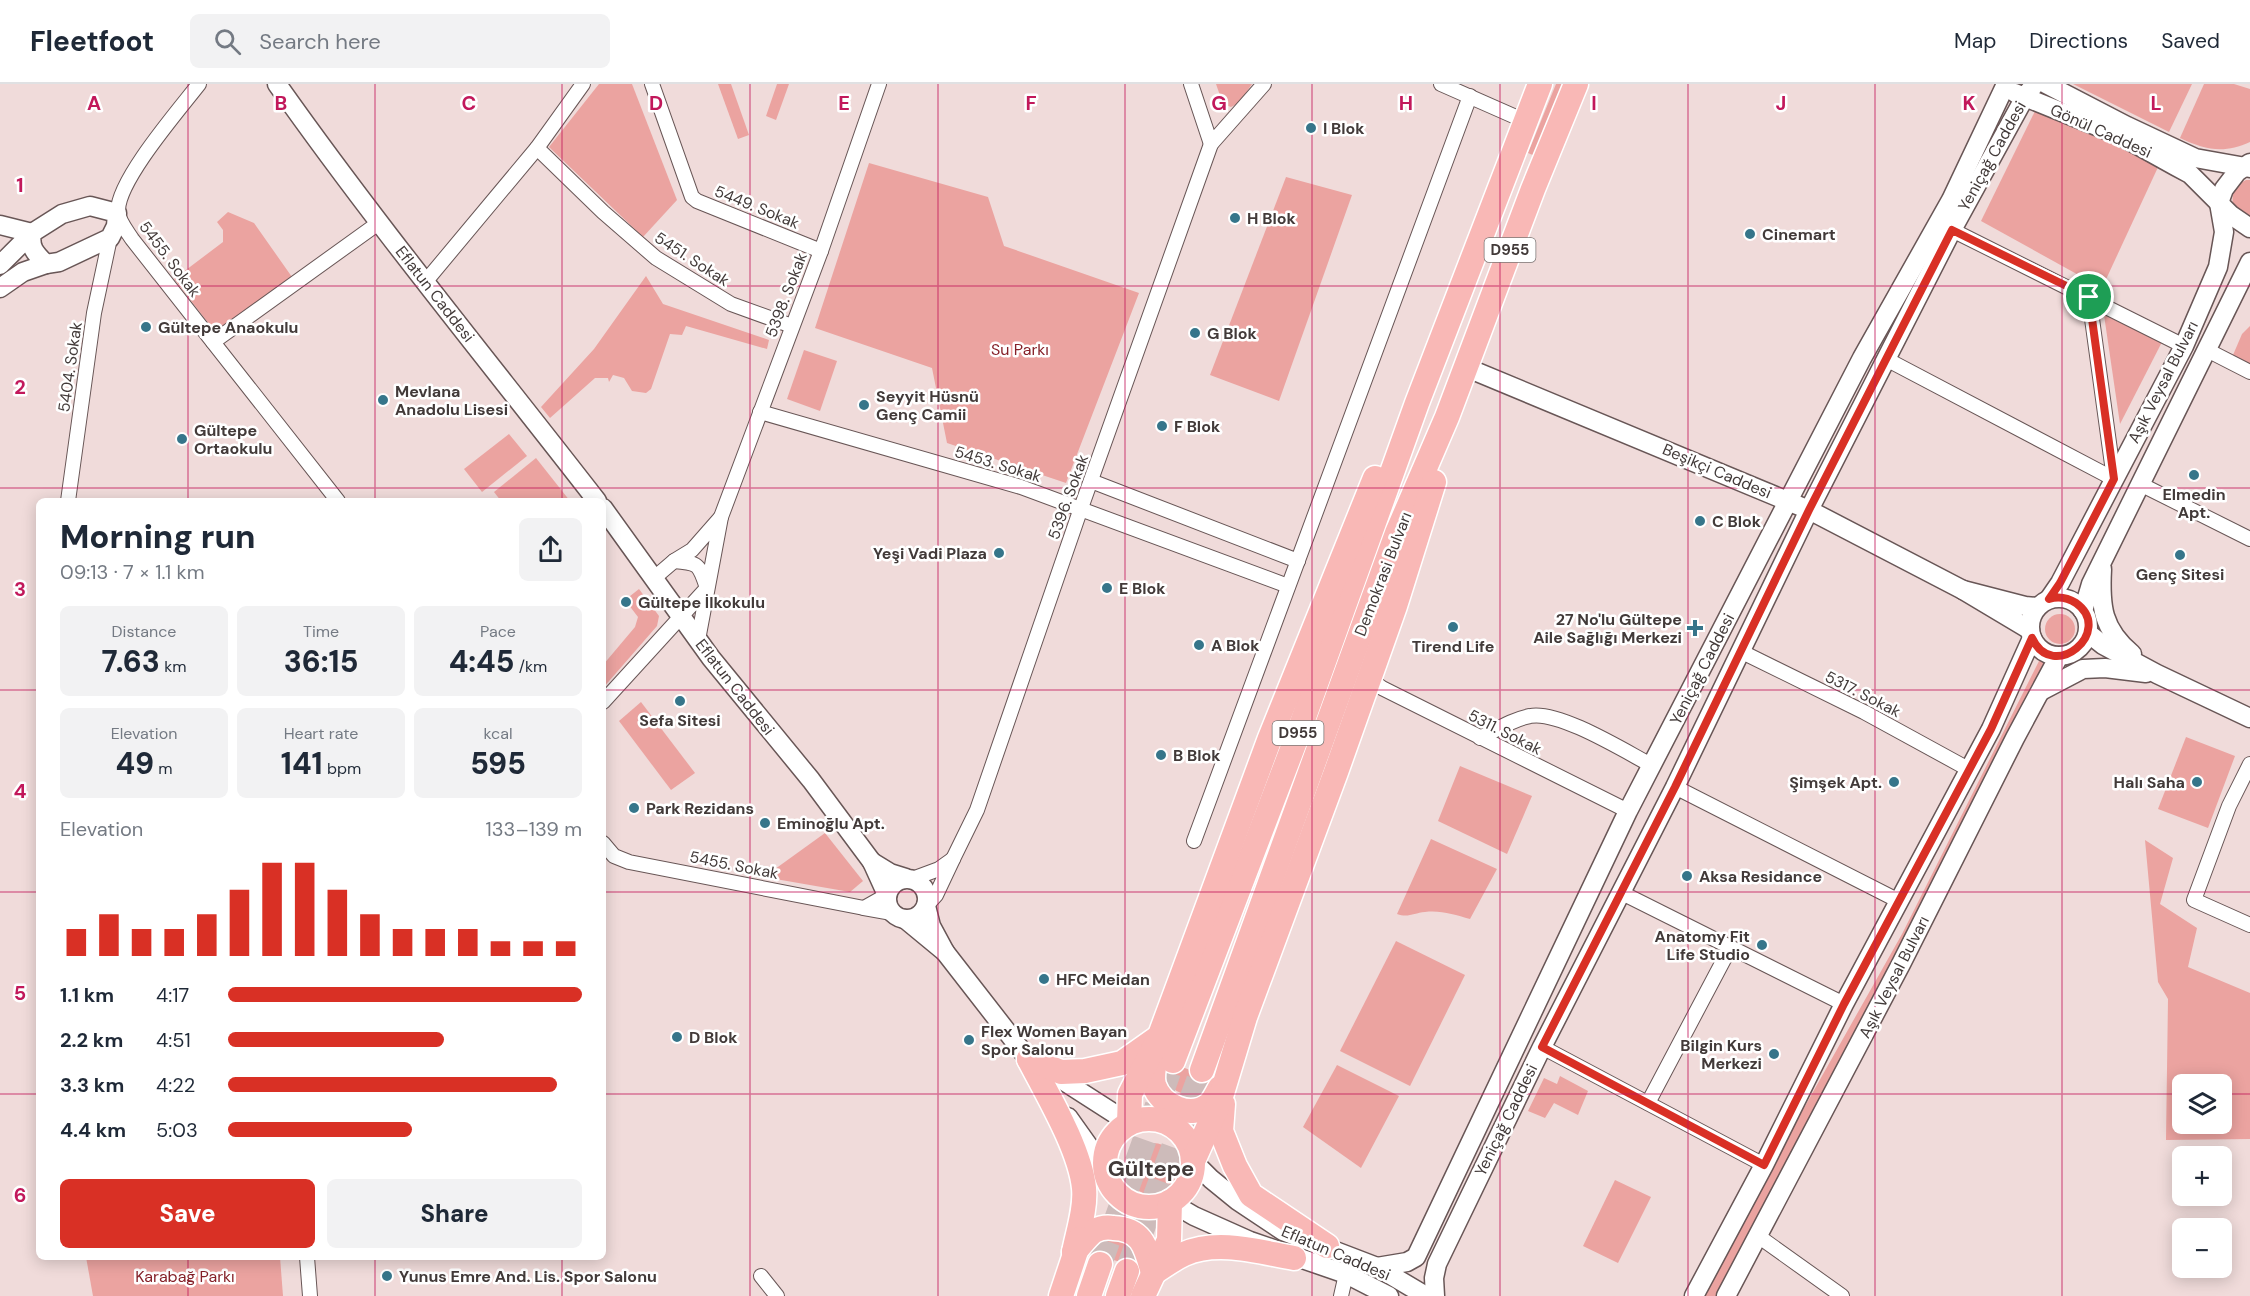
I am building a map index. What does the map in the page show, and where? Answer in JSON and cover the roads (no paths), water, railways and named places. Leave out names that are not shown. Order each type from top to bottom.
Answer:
[{"type":"highway","name":"Demokrasi Bulvarı","points":[[1173,1061],[1299,731],[1417,403],[1540,84]]},
{"type":"highway","name":"Demokrasi Bulvarı","points":[[1202,1070],[1397,533],[1447,417],[1533,189],[1576,84]]},
{"type":"highway","points":[[1129,1123],[1130,1094],[1159,1038],[1270,738],[1365,500],[1388,450],[1417,403]]},
{"type":"highway","points":[[1105,1169],[1108,1181],[1115,1191],[1124,1199],[1147,1207],[1170,1202],[1178,1196],[1190,1180],[1193,1161],[1210,1126],[1245,1017],[1395,606],[1441,458],[1447,417]]},
{"type":"highway","points":[[1029,1059],[1061,1072],[1085,1071],[1122,1063],[1159,1038]]},
{"type":"highway","points":[[1159,1038],[1153,1073],[1154,1084],[1166,1102],[1176,1108],[1187,1111],[1210,1104],[1228,1075]]},
{"type":"highway","points":[[1029,1059],[1078,1159],[1084,1196],[1074,1252],[1061,1296]]},
{"type":"highway","points":[[1228,1075],[1221,1131],[1235,1166],[1251,1195],[1327,1246]]},
{"type":"highway","points":[[1074,1252],[1095,1206],[1105,1169],[1107,1147],[1112,1137],[1129,1123],[1146,1118],[1169,1123],[1187,1139],[1193,1161]]},
{"type":"highway","points":[[1143,1296],[1169,1240],[1170,1202]]},
{"type":"highway","points":[[1074,1252],[1093,1232],[1106,1227],[1120,1228],[1136,1233],[1139,1237],[1146,1248],[1153,1273]]},
{"type":"highway","points":[[1153,1273],[1183,1254],[1200,1248],[1222,1247],[1294,1258]]},
{"type":"highway","points":[[1089,1296],[1100,1264]]},
{"type":"highway","points":[[1118,1296],[1127,1271]]},
{"type":"street","name":"5455. Sokak","points":[[199,84],[135,171],[120,195],[117,213],[132,239],[337,498]]},
{"type":"street","name":"Eflatun Caddesi","points":[[278,84],[399,249],[595,498]]},
{"type":"street","points":[[426,281],[537,148],[583,84]]},
{"type":"street","name":"5449. Sokak","points":[[652,84],[692,197],[821,251]]},
{"type":"street","name":"5398. Sokak","points":[[698,640],[721,517],[821,251],[879,84]]},
{"type":"street","points":[[1191,84],[1211,144]]},
{"type":"street","points":[[1211,144],[1264,84]]},
{"type":"street","points":[[1441,84],[1525,121]]},
{"type":"street","name":"Gönül Caddesi","points":[[2005,84],[2018,95],[2030,90],[2036,102],[2121,136],[2190,174],[2241,224],[2250,228]]},
{"type":"street","name":"Yeniçağ Caddesi","points":[[1377,1267],[1407,1262],[1416,1257],[1628,811],[1862,358],[1951,200],[2005,84]]},
{"type":"street","name":"Gönül Caddesi","points":[[2046,84],[2195,158],[2248,166]]},
{"type":"street","name":"Yeniçağ Caddesi","points":[[1435,1296],[1434,1278],[1437,1264],[1542,1047],[1675,787],[1809,510],[1952,230],[2030,90]]},
{"type":"street","points":[[1194,841],[1470,96]]},
{"type":"street","name":"5396. Sokak","points":[[926,906],[936,896],[977,810],[1081,508],[1211,144]]},
{"type":"street","name":"5451. Sokak","points":[[537,148],[603,213],[656,258],[732,304],[792,326]]},
{"type":"street","points":[[2219,203],[2224,189],[2248,166]]},
{"type":"street","name":"Aşık Veysal Bulvarı","points":[[1695,1296],[1764,1165],[1844,1004],[1991,729],[2031,634],[2032,615],[2060,583],[2184,346],[2218,267],[2224,232],[2219,203]]},
{"type":"street","points":[[0,265],[32,233],[62,214],[90,206],[117,213],[116,226],[110,238],[59,262],[23,272],[0,288]]},
{"type":"street","points":[[213,342],[380,222]]},
{"type":"street","points":[[0,225],[32,233]]},
{"type":"street","points":[[1952,230],[2184,346]]},
{"type":"street","points":[[32,233],[30,243],[34,252],[46,264]]},
{"type":"street","name":"5404. Sokak","points":[[68,498],[94,313],[110,238]]},
{"type":"street","name":"Aşık Veysal Bulvarı","points":[[1726,1296],[2041,691],[2067,653],[2084,642],[2088,633],[2088,623],[2083,611],[2091,584],[2250,262]]},
{"type":"street","points":[[2089,297],[2114,479]]},
{"type":"street","points":[[2207,350],[2250,372]]},
{"type":"street","points":[[1886,360],[2114,479]]},
{"type":"street","name":"Beşikçi Caddesi","points":[[1465,367],[1809,510],[1963,590],[2031,634]]},
{"type":"street","name":"5453. Sokak","points":[[760,412],[1021,487],[1288,586]]},
{"type":"street","points":[[1091,481],[1298,561]]},
{"type":"street","points":[[2140,484],[2250,539]]},
{"type":"street","name":"Eflatun Caddesi","points":[[606,512],[698,640],[811,780],[872,862]]},
{"type":"street","name":"5398. Sokak","points":[[653,579],[674,561],[692,550],[721,517]]},
{"type":"street","points":[[2103,559],[2102,612],[2112,634],[2126,649],[2157,674]]},
{"type":"street","points":[[606,699],[707,588],[700,568],[693,563],[674,561]]},
{"type":"street","name":"Beşikçi Caddesi","points":[[1963,590],[2025,606],[2043,603]]},
{"type":"street","points":[[2043,603],[2063,598],[2073,601],[2083,611]]},
{"type":"street","points":[[2088,633],[2103,645],[2157,674],[2250,718]]},
{"type":"street","points":[[2031,634],[2041,650],[2050,655],[2067,653],[2157,674]]},
{"type":"street","name":"5317. Sokak","points":[[1740,651],[1864,712],[1970,770]]},
{"type":"street","points":[[2041,691],[2083,669],[2105,668],[2157,674]]},
{"type":"street","name":"5311. Sokak","points":[[1369,678],[1382,688],[1628,811]]},
{"type":"street","points":[[1480,738],[1522,718],[1532,715],[1543,716],[1571,724],[1653,766]]},
{"type":"street","points":[[2250,764],[2229,806],[2194,900],[2250,925]]},
{"type":"street","points":[[1675,787],[1899,901]]},
{"type":"street","name":"5455. Sokak","points":[[606,847],[614,856],[629,862],[898,916]]},
{"type":"street","points":[[945,952],[898,916],[886,901],[893,883],[939,869],[954,859]]},
{"type":"street","points":[[872,862],[891,873],[918,882],[926,892],[926,906],[931,926],[945,952],[1029,1059],[1105,1169]]},
{"type":"street","points":[[872,862],[887,895]]},
{"type":"street","points":[[1620,892],[1844,1004]]},
{"type":"street","points":[[864,908],[887,895]]},
{"type":"street","points":[[898,916],[917,916],[926,906]]},
{"type":"street","points":[[1648,1103],[1730,948]]},
{"type":"street","points":[[1542,1047],[1764,1165]]},
{"type":"street","points":[[1029,1059],[1129,1123]]},
{"type":"street","name":"Eflatun Caddesi","points":[[1193,1161],[1210,1179],[1238,1201],[1283,1231],[1377,1267],[1426,1296]]},
{"type":"street","name":"Eflatun Caddesi","points":[[1170,1202],[1203,1220],[1294,1258],[1346,1274],[1389,1296]]},
{"type":"street","points":[[1758,1236],[1842,1296]]},
{"type":"street","points":[[306,1260],[310,1296]]},
{"type":"street","points":[[1341,1296],[1346,1274]]},
{"type":"street","points":[[761,1276],[777,1296]]},
{"type":"tunnel","points":[[1100,1264],[1173,1061]]},
{"type":"tunnel","points":[[1127,1271],[1202,1070]]},
{"type":"place","name":"I Blok","points":[[1311,128]]},
{"type":"place","name":"H Blok","points":[[1235,218]]},
{"type":"place","name":"Cinemart","points":[[1750,234]]},
{"type":"place","name":"Gültepe Anaokulu","points":[[146,327]]},
{"type":"place","name":"G Blok","points":[[1195,333]]},
{"type":"place","name":"Mevlana Anadolu Lisesi","points":[[383,400]]},
{"type":"place","name":"Seyyit Hüsnü Genç Camii","points":[[864,405]]},
{"type":"place","name":"F Blok","points":[[1162,426]]},
{"type":"place","name":"Gültepe Ortaokulu","points":[[182,439]]},
{"type":"place","name":"Elmedin Apt.","points":[[2194,475]]},
{"type":"place","name":"C Blok","points":[[1700,521]]},
{"type":"place","name":"Yeşi Vadi Plaza","points":[[999,553]]},
{"type":"place","name":"Genç Sitesi","points":[[2180,555]]},
{"type":"place","name":"E Blok","points":[[1107,588]]},
{"type":"place","name":"Gültepe İlkokulu","points":[[626,602]]},
{"type":"place","name":"Tirend Life","points":[[1453,627]]},
{"type":"place","name":"27 No'lu Gültepe Aile Sağlığı Merkezi","points":[[1695,628]]},
{"type":"place","name":"A Blok","points":[[1199,645]]},
{"type":"place","name":"Sefa Sitesi","points":[[680,701]]},
{"type":"place","name":"B Blok","points":[[1161,755]]},
{"type":"place","name":"Şimşek Apt.","points":[[1894,782]]},
{"type":"place","name":"Halı Saha","points":[[2197,782]]},
{"type":"place","name":"Park Rezidans","points":[[634,808]]},
{"type":"place","name":"Eminoğlu Apt.","points":[[765,823]]},
{"type":"place","name":"Aksa Residance","points":[[1687,876]]},
{"type":"place","name":"Anatomy Fit Life Studio","points":[[1762,945]]},
{"type":"place","name":"HFC Meidan","points":[[1044,979]]},
{"type":"place","name":"D Blok","points":[[677,1037]]},
{"type":"place","name":"Flex Women Bayan Spor Salonu","points":[[969,1040]]},
{"type":"place","name":"Bilgin Kurs Merkezi","points":[[1774,1054]]},
{"type":"place","name":"Yunus Emre And. Lis. Spor Salonu","points":[[387,1276]]},
{"type":"district","name":"Gültepe","points":[[1151,1168]]},
{"type":"park label","name":"Su Parkı","points":[[1020,349]]},
{"type":"park label","name":"Karabağ Parkı","points":[[185,1276]]}]
